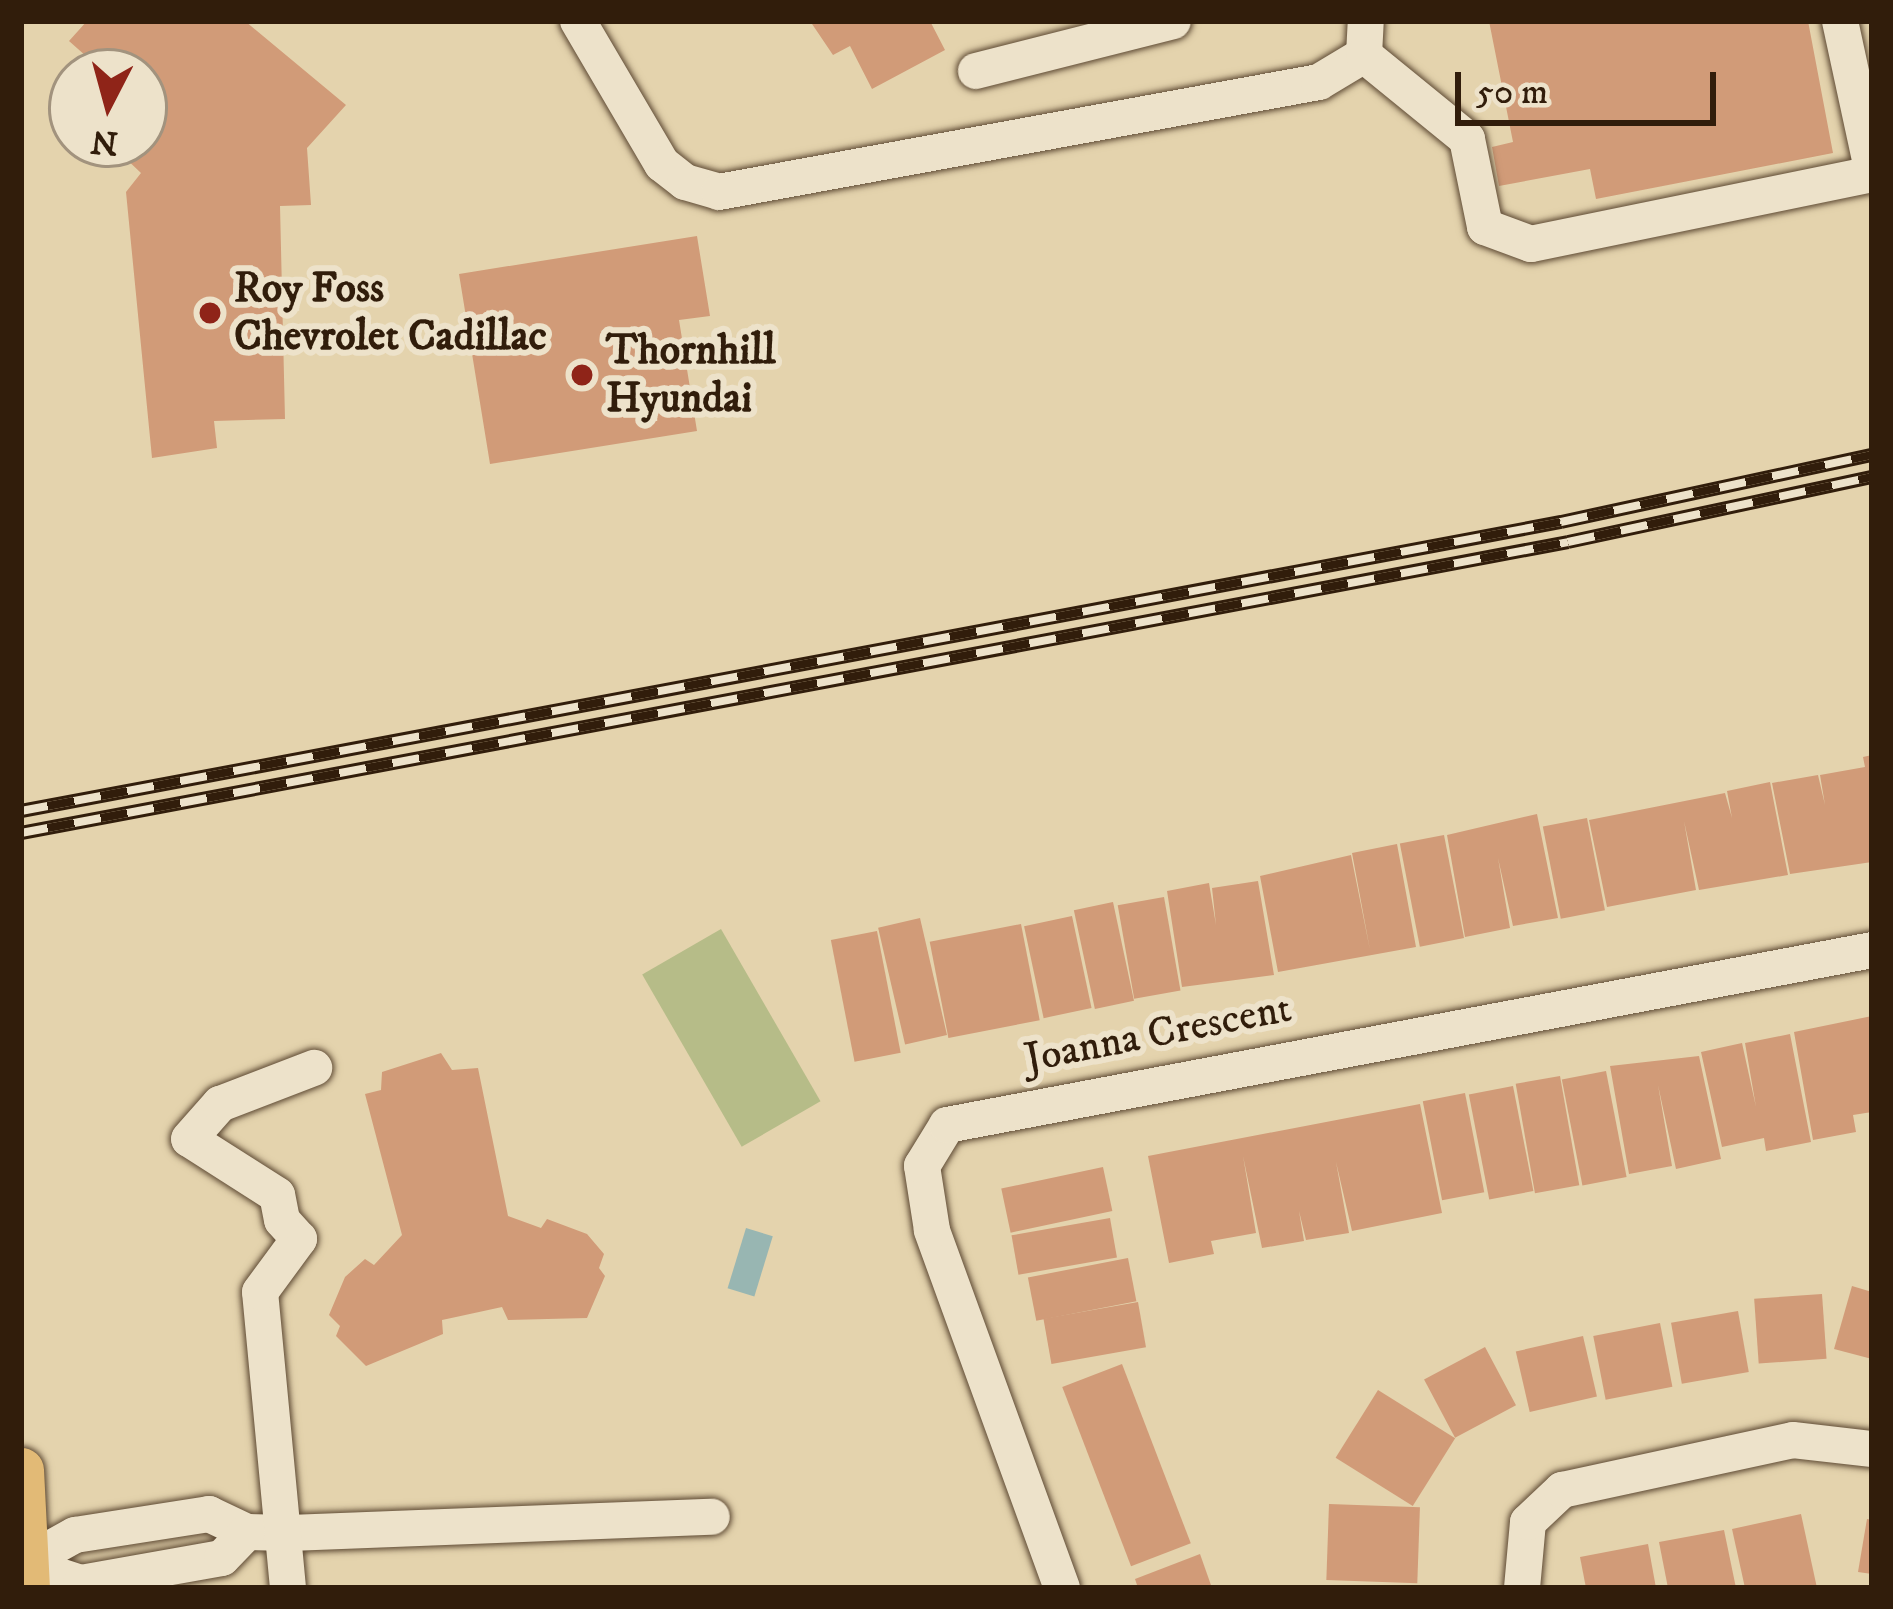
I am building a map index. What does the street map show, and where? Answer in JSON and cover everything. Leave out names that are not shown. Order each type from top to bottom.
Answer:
[{"type":"main road","points":[[21,1470],[25,1573]]},
{"type":"street","points":[[578,21],[662,164],[685,182],[719,192],[1319,82],[1365,38],[1467,139],[1485,227],[1532,244],[1872,171],[1840,21]]},
{"type":"street","points":[[976,71],[1173,21]]},
{"type":"street","name":"Joanna Crescent","points":[[1062,1588],[932,1230],[922,1166],[947,1125],[1872,950]]},
{"type":"street","points":[[288,1588],[288,1533],[260,1292],[299,1238],[281,1220],[278,1196],[189,1139],[220,1104],[314,1068]]},
{"type":"street","points":[[1522,1588],[1528,1522],[1562,1490],[1793,1440],[1872,1449]]},
{"type":"street","points":[[25,1573],[81,1582],[222,1558],[247,1532],[712,1517]]},
{"type":"green space","points":[[721,929],[820,1101],[742,1147],[642,974]]},
{"type":"water","points":[[746,1228],[773,1236],[754,1296],[728,1288]]},
{"type":"building","name":"Roy Foss Chevrolet Cadillac","points":[[87,21],[245,21],[346,105],[307,148],[311,205],[280,206],[285,419],[214,421],[217,448],[152,458],[126,192],[141,173],[136,168],[168,168],[168,48],[77,48],[69,41]]},
{"type":"building","points":[[810,21],[930,21],[945,50],[872,89],[850,46],[833,55]]},
{"type":"building","points":[[1489,21],[1808,21],[1833,153],[1596,199],[1590,169],[1499,186],[1492,147],[1513,142]]},
{"type":"building","name":"Thornhill Hyundai","points":[[697,236],[710,316],[679,320],[697,431],[490,464],[459,274]]},
{"type":"building","points":[[1872,755],[1872,862],[1790,874],[1772,783],[1818,775],[1825,805],[1820,775],[1865,767],[1863,757]]},
{"type":"building","points":[[1770,782],[1788,875],[1699,890],[1684,821],[1696,890],[1607,907],[1589,820],[1725,793],[1732,818],[1727,791]]},
{"type":"building","points":[[1537,814],[1558,918],[1513,926],[1498,858],[1510,928],[1465,937],[1447,835]]},
{"type":"building","points":[[1587,818],[1605,910],[1561,919],[1543,827]]},
{"type":"building","points":[[1444,835],[1464,938],[1420,947],[1400,844]]},
{"type":"building","points":[[1397,844],[1416,947],[1278,972],[1260,876],[1351,855],[1370,950],[1352,853]]},
{"type":"building","points":[[1258,881],[1274,975],[1182,987],[1167,891],[1209,883],[1216,925],[1212,888]]},
{"type":"building","points":[[1164,897],[1180,991],[1134,999],[1118,905]]},
{"type":"building","points":[[1113,902],[1134,1001],[1095,1009],[1074,910]]},
{"type":"building","points":[[1072,916],[1092,1008],[1044,1018],[1024,926]]},
{"type":"building","points":[[920,918],[947,1035],[905,1045],[878,928]]},
{"type":"building","points":[[1021,924],[1040,1020],[948,1038],[930,942]]},
{"type":"building","points":[[877,931],[901,1053],[855,1062],[831,940]]},
{"type":"building","points":[[1872,1016],[1872,1112],[1853,1115],[1856,1132],[1813,1140],[1794,1032]]},
{"type":"building","points":[[1790,1034],[1811,1142],[1766,1151],[1764,1138],[1722,1147],[1701,1052],[1742,1043],[1756,1107],[1745,1043]]},
{"type":"building","points":[[441,1053],[452,1070],[478,1068],[508,1216],[541,1228],[547,1219],[587,1234],[604,1254],[599,1268],[605,1276],[587,1318],[508,1320],[502,1307],[442,1320],[443,1334],[366,1366],[336,1336],[340,1326],[329,1315],[345,1277],[365,1259],[374,1265],[402,1235],[365,1094],[381,1090],[382,1072]]},
{"type":"building","points":[[1699,1056],[1721,1159],[1676,1169],[1658,1085],[1672,1166],[1629,1174],[1610,1066]]},
{"type":"building","points":[[1606,1071],[1627,1177],[1582,1186],[1562,1080]]},
{"type":"building","points":[[1560,1076],[1579,1185],[1535,1193],[1516,1084]]},
{"type":"building","points":[[1513,1086],[1533,1191],[1489,1200],[1469,1095]]},
{"type":"building","points":[[1465,1093],[1484,1192],[1442,1200],[1423,1101]]},
{"type":"building","points":[[1420,1104],[1442,1213],[1352,1231],[1336,1162],[1349,1233],[1306,1240],[1299,1211],[1304,1241],[1262,1248],[1243,1156],[1256,1233],[1211,1241],[1214,1254],[1169,1263],[1148,1156]]},
{"type":"building","points":[[1103,1167],[1112,1211],[1011,1233],[1001,1189]]},
{"type":"building","points":[[1110,1218],[1117,1257],[1018,1275],[1012,1235]]},
{"type":"building","points":[[1128,1258],[1136,1301],[1036,1321],[1028,1277]]},
{"type":"building","points":[[1852,1286],[1872,1292],[1872,1359],[1834,1349]]},
{"type":"building","points":[[1822,1294],[1827,1359],[1759,1364],[1754,1299]]},
{"type":"building","points":[[1138,1302],[1146,1347],[1051,1364],[1043,1319]]},
{"type":"building","points":[[1738,1311],[1749,1372],[1682,1384],[1671,1323]]},
{"type":"building","points":[[1660,1323],[1672,1387],[1606,1400],[1593,1336]]},
{"type":"building","points":[[1583,1336],[1597,1396],[1530,1412],[1516,1352]]},
{"type":"building","points":[[1485,1347],[1516,1405],[1455,1438],[1424,1379]]},
{"type":"building","points":[[1122,1364],[1191,1543],[1131,1566],[1062,1387]]},
{"type":"building","points":[[1378,1390],[1455,1438],[1413,1506],[1336,1458]]},
{"type":"building","points":[[1329,1504],[1420,1507],[1417,1583],[1326,1580]]},
{"type":"building","points":[[1801,1514],[1817,1588],[1745,1588],[1732,1529]]},
{"type":"building","points":[[1867,1519],[1872,1520],[1872,1574],[1858,1572]]},
{"type":"building","points":[[1724,1530],[1736,1588],[1668,1588],[1659,1542]]},
{"type":"building","points":[[1648,1544],[1656,1588],[1586,1588],[1580,1557]]},
{"type":"building","points":[[1200,1554],[1212,1588],[1138,1588],[1135,1579]]},
{"type":"railway","points":[[21,811],[1561,522],[1872,455]]},
{"type":"railway","points":[[21,833],[1568,542],[1872,477]]},
{"type":"place","name":"Roy Foss Chevrolet Cadillac","points":[[210,313]]},
{"type":"place","name":"Thornhill Hyundai","points":[[582,375]]}]
